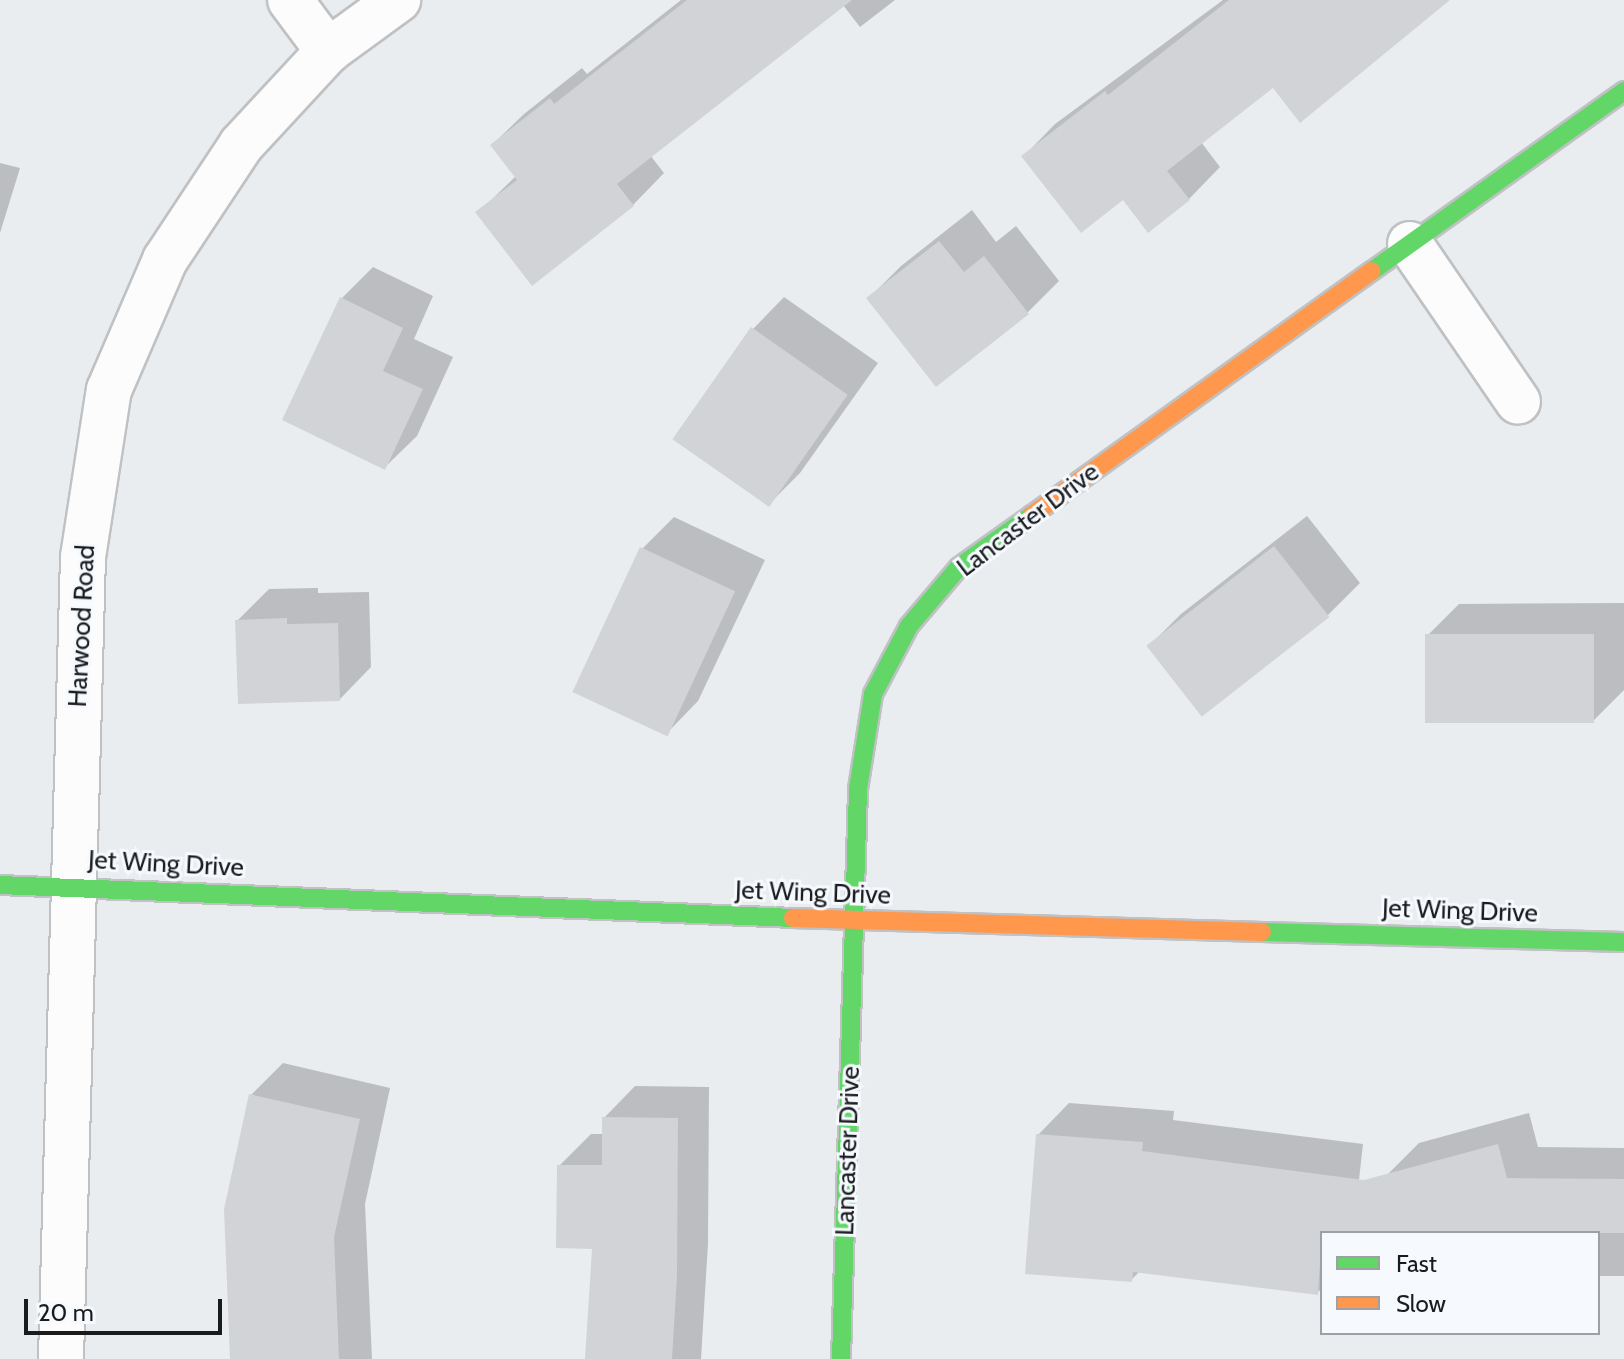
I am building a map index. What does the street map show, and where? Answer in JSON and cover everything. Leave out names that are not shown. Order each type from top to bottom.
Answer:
[{"type":"street","points":[[290,0],[328,51]]},
{"type":"street","name":"Harwood Road","points":[[61,1359],[83,557],[109,390],[165,260],[241,145],[328,51],[398,0]]},
{"type":"street","name":"Lancaster Drive","points":[[841,1359],[858,789],[873,694],[909,626],[959,567],[1624,91]]},
{"type":"street","points":[[1410,244],[1518,402]]},
{"type":"street","name":"Jet Wing Drive","points":[[0,885],[855,921],[1624,942]]},
{"type":"building","points":[[687,0],[852,0],[617,184],[634,206],[532,286],[475,212],[517,180],[490,145],[550,98],[554,104]]},
{"type":"building","points":[[1229,0],[1450,0],[1300,123],[1273,88],[1167,171],[1190,200],[1148,233],[1123,200],[1081,233],[1021,156],[1105,91],[1108,95]]},
{"type":"building","points":[[939,241],[964,272],[984,256],[1029,314],[936,387],[866,298]]},
{"type":"building","points":[[340,297],[403,328],[383,371],[423,389],[385,470],[282,420]]},
{"type":"building","points":[[751,327],[848,395],[769,507],[672,439]]},
{"type":"building","points":[[1274,546],[1329,617],[1202,717],[1146,646]]},
{"type":"building","points":[[640,547],[735,591],[668,736],[572,692]]},
{"type":"building","points":[[287,618],[287,624],[338,623],[340,701],[238,704],[235,620]]},
{"type":"building","points":[[1425,634],[1594,634],[1594,723],[1425,723]]},
{"type":"building","points":[[249,1094],[360,1119],[334,1237],[339,1359],[230,1359],[224,1209]]},
{"type":"building","points":[[602,1117],[678,1118],[677,1276],[672,1359],[585,1359],[592,1249],[556,1248],[557,1165],[602,1165]]},
{"type":"building","points":[[1036,1134],[1143,1142],[1142,1151],[1364,1180],[1498,1144],[1507,1178],[1624,1179],[1624,1233],[1320,1231],[1318,1295],[1133,1272],[1132,1282],[1025,1274]]},
{"type":"traffic: fast","points":[[1372,271],[1624,91]]},
{"type":"traffic: fast","points":[[841,1359],[858,789],[873,694],[909,626],[959,567],[1032,515]]},
{"type":"traffic: fast","points":[[0,885],[793,918]]},
{"type":"traffic: fast","points":[[1262,932],[1624,942]]},
{"type":"traffic: slow","points":[[1032,515],[1372,271]]},
{"type":"traffic: slow","points":[[793,918],[1262,932]]}]
